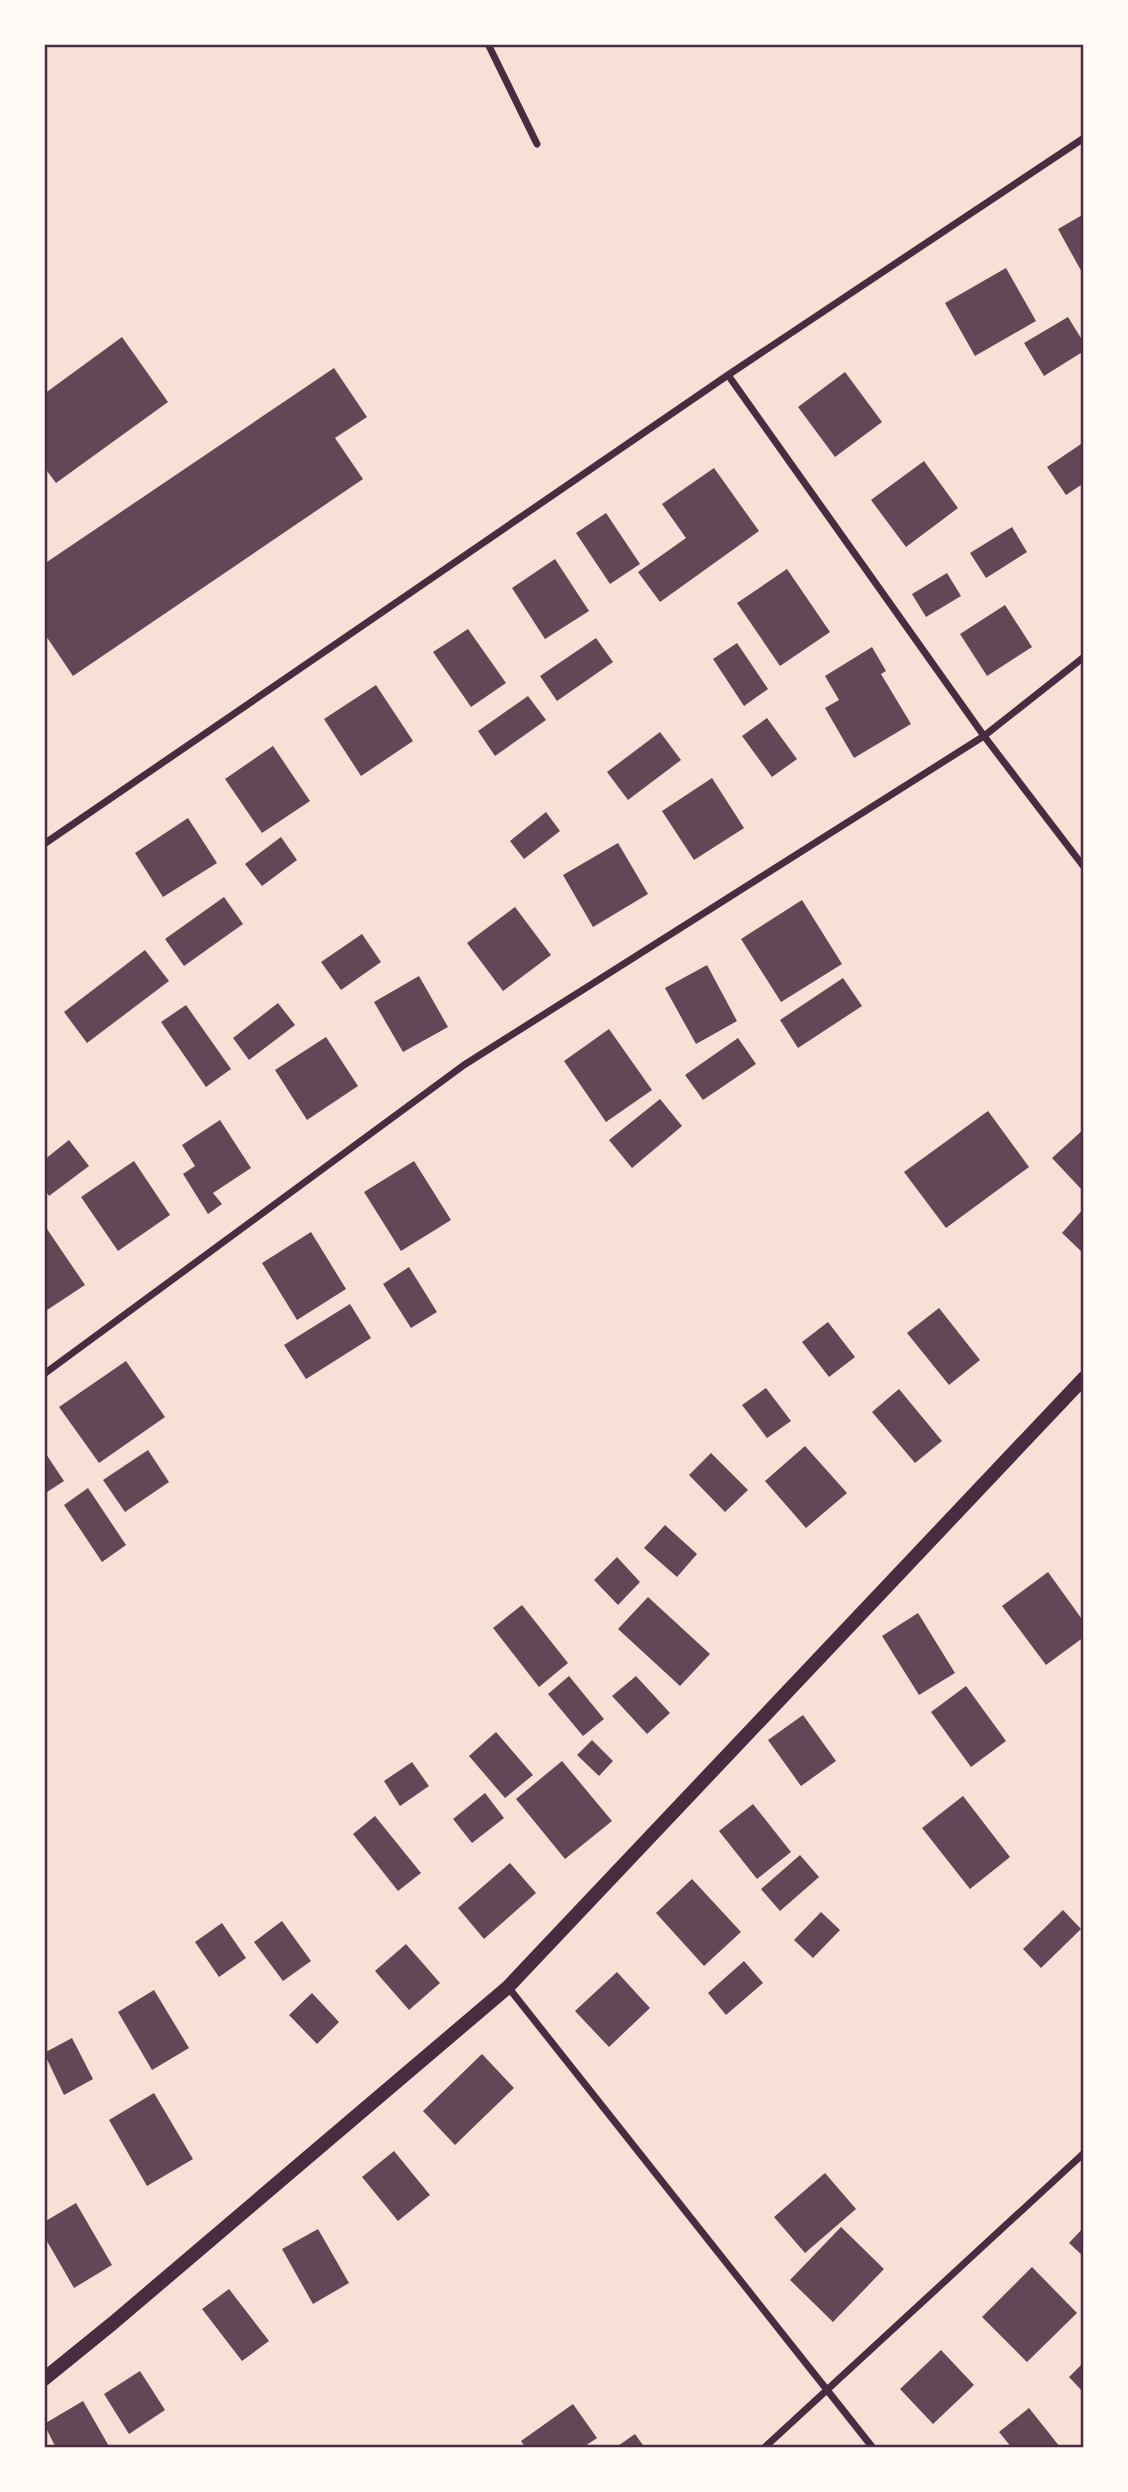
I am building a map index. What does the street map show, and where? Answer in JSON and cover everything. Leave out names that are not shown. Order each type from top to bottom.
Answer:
[{"type":"main road","points":[[44,2379],[508,1987],[1084,1378]]},
{"type":"street","points":[[488,44],[537,144]]},
{"type":"street","points":[[44,844],[728,375],[1084,138]]},
{"type":"street","points":[[728,375],[984,736],[1084,867]]},
{"type":"street","points":[[44,1374],[464,1065],[984,736],[1084,657]]},
{"type":"street","points":[[508,1987],[873,2448]]},
{"type":"street","points":[[764,2448],[1084,2153]]},
{"type":"building","points":[[1084,214],[1084,276],[1058,229]]},
{"type":"building","points":[[1006,268],[1036,321],[975,356],[945,303]]},
{"type":"building","points":[[1068,317],[1084,343],[1084,351],[1044,376],[1024,343]]},
{"type":"building","points":[[122,337],[168,402],[56,483],[44,467],[44,394]]},
{"type":"building","points":[[334,368],[367,417],[335,438],[363,479],[73,676],[44,633],[44,564]]},
{"type":"building","points":[[845,372],[882,422],[835,457],[798,407]]},
{"type":"building","points":[[1084,442],[1084,483],[1066,495],[1047,467]]},
{"type":"building","points":[[924,461],[958,508],[906,547],[871,500]]},
{"type":"building","points":[[714,468],[759,531],[660,602],[638,572],[686,538],[662,504]]},
{"type":"building","points":[[606,513],[640,564],[610,584],[576,533]]},
{"type":"building","points":[[1012,527],[1027,552],[986,578],[970,553]]},
{"type":"building","points":[[555,559],[589,611],[545,639],[512,588]]},
{"type":"building","points":[[787,569],[830,632],[780,666],[737,603]]},
{"type":"building","points":[[947,573],[961,596],[926,617],[912,594]]},
{"type":"building","points":[[1005,605],[1032,647],[987,676],[960,634]]},
{"type":"building","points":[[468,629],[506,683],[471,707],[433,652]]},
{"type":"building","points":[[596,638],[613,662],[557,701],[540,676]]},
{"type":"building","points":[[737,643],[768,689],[744,706],[713,659]]},
{"type":"building","points":[[872,647],[886,671],[881,674],[911,724],[854,758],[825,708],[839,700],[825,676]]},
{"type":"building","points":[[376,685],[413,741],[361,776],[324,719]]},
{"type":"building","points":[[528,696],[546,720],[495,756],[478,731]]},
{"type":"building","points":[[767,718],[797,759],[772,777],[742,736]]},
{"type":"building","points":[[660,732],[681,760],[628,800],[607,772]]},
{"type":"building","points":[[273,746],[310,801],[262,833],[225,779]]},
{"type":"building","points":[[712,778],[744,828],[694,860],[662,811]]},
{"type":"building","points":[[546,812],[560,831],[524,859],[510,841]]},
{"type":"building","points":[[188,818],[217,863],[163,897],[135,853]]},
{"type":"building","points":[[281,837],[297,860],[262,886],[245,864]]},
{"type":"building","points":[[618,843],[648,894],[593,927],[563,875]]},
{"type":"building","points":[[224,897],[243,924],[184,966],[165,939]]},
{"type":"building","points":[[802,900],[842,964],[781,1002],[741,939]]},
{"type":"building","points":[[515,907],[551,955],[503,991],[467,943]]},
{"type":"building","points":[[362,934],[381,962],[341,990],[321,962]]},
{"type":"building","points":[[145,950],[169,981],[87,1043],[64,1012]]},
{"type":"building","points":[[707,965],[737,1021],[696,1044],[665,988]]},
{"type":"building","points":[[419,976],[448,1027],[403,1052],[374,1002]]},
{"type":"building","points":[[843,978],[862,1006],[798,1048],[780,1020]]},
{"type":"building","points":[[278,1003],[295,1025],[249,1060],[233,1038]]},
{"type":"building","points":[[186,1005],[231,1069],[206,1087],[161,1022]]},
{"type":"building","points":[[609,1029],[652,1090],[606,1122],[564,1061]]},
{"type":"building","points":[[326,1037],[358,1086],[307,1120],[275,1070]]},
{"type":"building","points":[[738,1038],[756,1064],[703,1100],[685,1075]]},
{"type":"building","points":[[660,1099],[682,1126],[632,1168],[609,1140]]},
{"type":"building","points":[[988,1111],[1029,1167],[946,1228],[904,1172]]},
{"type":"building","points":[[220,1120],[251,1168],[213,1193],[222,1204],[208,1214],[183,1174],[195,1166],[182,1145]]},
{"type":"building","points":[[1084,1129],[1084,1189],[1082,1190],[1052,1158]]},
{"type":"building","points":[[69,1140],[89,1166],[49,1196],[44,1188],[44,1160]]},
{"type":"building","points":[[134,1161],[170,1215],[118,1251],[81,1197]]},
{"type":"building","points":[[414,1161],[451,1220],[401,1251],[364,1192]]},
{"type":"building","points":[[1084,1208],[1084,1254],[1062,1233]]},
{"type":"building","points":[[44,1227],[85,1285],[44,1312]]},
{"type":"building","points":[[311,1232],[346,1289],[297,1320],[262,1263]]},
{"type":"building","points":[[409,1267],[437,1312],[411,1328],[383,1284]]},
{"type":"building","points":[[350,1304],[371,1338],[306,1379],[284,1345]]},
{"type":"building","points":[[939,1308],[980,1360],[949,1385],[907,1333]]},
{"type":"building","points":[[828,1322],[855,1357],[829,1377],[802,1342]]},
{"type":"building","points":[[126,1361],[165,1417],[99,1463],[59,1407]]},
{"type":"building","points":[[766,1388],[791,1421],[767,1438],[742,1405]]},
{"type":"building","points":[[899,1389],[942,1441],[915,1463],[872,1412]]},
{"type":"building","points":[[805,1446],[847,1493],[806,1528],[765,1481]]},
{"type":"building","points":[[148,1450],[169,1482],[125,1512],[103,1480]]},
{"type":"building","points":[[44,1451],[64,1481],[44,1494]]},
{"type":"building","points":[[711,1453],[748,1490],[725,1512],[689,1475]]},
{"type":"building","points":[[88,1488],[126,1545],[102,1562],[64,1505]]},
{"type":"building","points":[[665,1525],[697,1554],[677,1577],[644,1548]]},
{"type":"building","points":[[617,1557],[640,1582],[618,1605],[594,1580]]},
{"type":"building","points":[[1048,1572],[1084,1622],[1084,1637],[1046,1665],[1002,1606]]},
{"type":"building","points":[[648,1597],[710,1654],[680,1686],[618,1629]]},
{"type":"building","points":[[522,1605],[568,1663],[539,1687],[493,1628]]},
{"type":"building","points":[[918,1613],[955,1673],[919,1695],[882,1636]]},
{"type":"building","points":[[569,1676],[604,1719],[583,1736],[548,1694]]},
{"type":"building","points":[[636,1676],[670,1713],[647,1734],[612,1696]]},
{"type":"building","points":[[966,1686],[1006,1741],[971,1767],[931,1712]]},
{"type":"building","points":[[803,1715],[836,1761],[801,1786],[768,1740]]},
{"type":"building","points":[[496,1732],[533,1775],[505,1798],[469,1756]]},
{"type":"building","points":[[592,1740],[613,1761],[599,1776],[577,1755]]},
{"type":"building","points":[[562,1761],[612,1821],[565,1859],[516,1799]]},
{"type":"building","points":[[412,1762],[429,1786],[400,1806],[384,1781]]},
{"type":"building","points":[[485,1793],[504,1818],[472,1843],[453,1819]]},
{"type":"building","points":[[963,1796],[1010,1857],[970,1889],[922,1828]]},
{"type":"building","points":[[753,1804],[791,1852],[757,1879],[719,1831]]},
{"type":"building","points":[[375,1816],[421,1873],[398,1891],[353,1834]]},
{"type":"building","points":[[800,1855],[819,1877],[780,1911],[761,1889]]},
{"type":"building","points":[[510,1863],[536,1893],[484,1939],[458,1908]]},
{"type":"building","points":[[692,1879],[741,1932],[704,1966],[656,1913]]},
{"type":"building","points":[[1063,1910],[1081,1929],[1041,1968],[1023,1949]]},
{"type":"building","points":[[821,1912],[840,1930],[813,1958],[794,1940]]},
{"type":"building","points":[[282,1921],[311,1961],[283,1981],[254,1942]]},
{"type":"building","points":[[222,1923],[246,1958],[219,1977],[195,1942]]},
{"type":"building","points":[[406,1944],[440,1983],[409,2010],[375,1971]]},
{"type":"building","points":[[744,1961],[763,1983],[726,2015],[708,1993]]},
{"type":"building","points":[[617,1972],[650,2008],[609,2047],[575,2011]]},
{"type":"building","points":[[154,1990],[189,2048],[152,2070],[118,2012]]},
{"type":"building","points":[[312,1993],[339,2022],[317,2044],[289,2015]]},
{"type":"building","points":[[72,2038],[93,2079],[64,2095],[44,2053]]},
{"type":"building","points":[[482,2054],[514,2088],[455,2145],[423,2111]]},
{"type":"building","points":[[154,2093],[193,2159],[147,2186],[109,2120]]},
{"type":"building","points":[[394,2151],[430,2195],[398,2221],[362,2177]]},
{"type":"building","points":[[825,2173],[856,2209],[805,2253],[774,2217]]},
{"type":"building","points":[[76,2203],[112,2265],[74,2288],[44,2236],[44,2222]]},
{"type":"building","points":[[841,2227],[884,2269],[833,2322],[790,2280]]},
{"type":"building","points":[[1084,2227],[1084,2257],[1069,2243]]},
{"type":"building","points":[[318,2229],[349,2283],[313,2304],[282,2249]]},
{"type":"building","points":[[1032,2267],[1077,2313],[1027,2362],[982,2317]]},
{"type":"building","points":[[229,2289],[269,2341],[242,2361],[202,2309]]},
{"type":"building","points":[[941,2350],[974,2385],[933,2424],[900,2389]]},
{"type":"building","points":[[1084,2362],[1084,2393],[1069,2377]]},
{"type":"building","points":[[140,2371],[165,2410],[129,2434],[104,2394]]},
{"type":"building","points":[[83,2401],[110,2448],[56,2448],[44,2424]]},
{"type":"building","points":[[573,2404],[597,2438],[582,2448],[526,2448],[521,2441]]},
{"type":"building","points":[[1029,2408],[1059,2448],[1012,2448],[999,2432]]},
{"type":"building","points":[[635,2434],[645,2448],[615,2448]]}]
